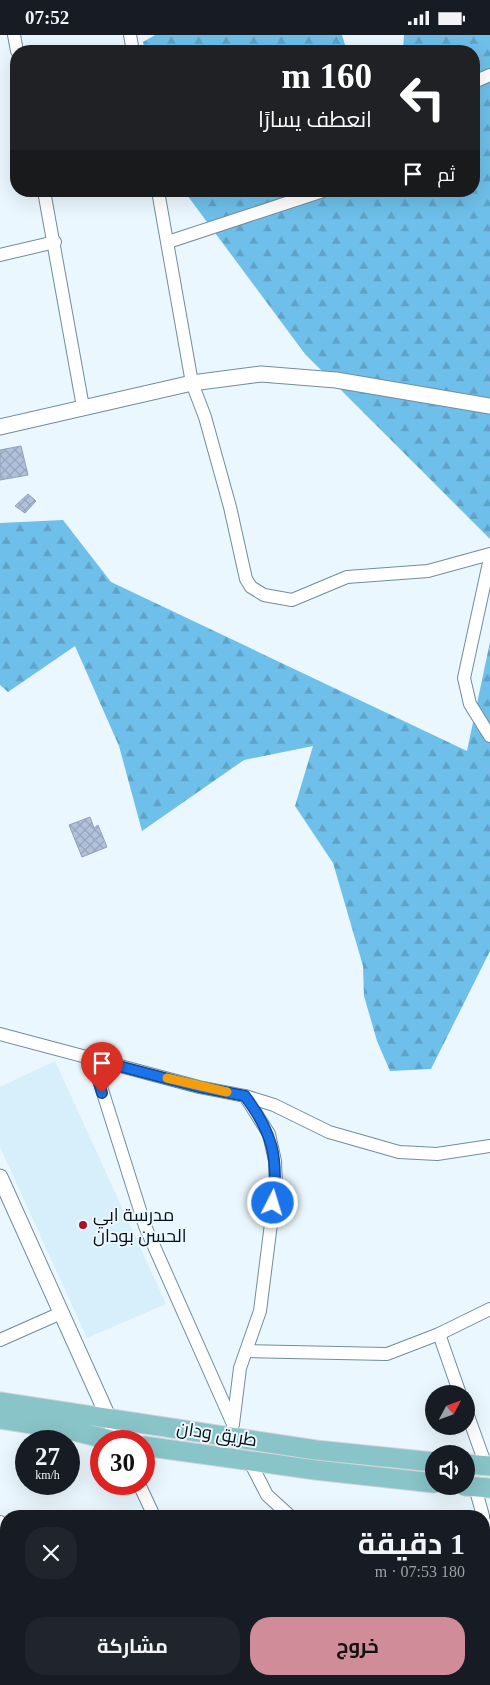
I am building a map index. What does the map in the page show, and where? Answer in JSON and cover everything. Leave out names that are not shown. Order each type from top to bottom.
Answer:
[{"type":"main road","name":"طريق ودان","points":[[1,1415],[109,1417],[233,1431],[325,1451],[425,1461]]},
{"type":"main road","name":"طريق ودان","points":[[1,1415],[90,1435]]},
{"type":"main road","name":"طريق ودان","points":[[155,1447],[425,1482]]},
{"type":"main road","points":[[475,1461],[487,1457]]},
{"type":"street","points":[[45,197],[83,407]]},
{"type":"street","points":[[159,197],[192,383],[205,417],[230,507],[246,579],[251,587],[264,595],[292,599],[347,577],[428,571],[490,556],[464,679],[470,704],[490,736]]},
{"type":"street","points":[[168,242],[305,197]]},
{"type":"street","points":[[0,255],[54,242]]},
{"type":"street","points":[[0,427],[192,383],[261,374],[336,380],[490,406]]},
{"type":"street","points":[[0,1034],[199,1087],[245,1096],[274,1105],[329,1132],[399,1152],[437,1154],[490,1147]]},
{"type":"street","points":[[92,1059],[145,1226],[233,1431]]},
{"type":"street","points":[[233,1431],[240,1368],[260,1311],[276,1184],[275,1161],[270,1134],[245,1096]]},
{"type":"street","points":[[0,1177],[114,1430]]},
{"type":"street","points":[[247,1351],[387,1354],[439,1334],[490,1309]]},
{"type":"street","points":[[0,1340],[61,1313]]},
{"type":"street","points":[[439,1334],[457,1385]]},
{"type":"street","points":[[475,1430],[487,1457]]},
{"type":"street","points":[[249,1460],[267,1495],[283,1510]]},
{"type":"street","points":[[477,1487],[482,1510]]},
{"type":"street","points":[[144,1495],[151,1510]]},
{"type":"shaded area","name":"مدرسة ابي الحسن بودان","points":[[55,1061],[166,1304],[87,1338],[0,1147],[0,1087]]},
{"type":"green space","points":[[155,35],[342,35],[345,45],[144,45],[143,42]]},
{"type":"green space","points":[[404,35],[490,35],[490,539],[305,354],[188,197],[480,197],[480,45],[403,45]]},
{"type":"green space","points":[[63,520],[111,582],[467,751],[490,642],[490,951],[431,1069],[390,1071],[377,1041],[364,996],[363,966],[333,863],[295,806],[313,746],[244,760],[142,831],[119,746],[75,646],[8,692],[0,685],[0,523]]},
{"type":"building","points":[[21,446],[28,475],[0,480],[0,450]]},
{"type":"building","points":[[28,494],[36,501],[25,513],[15,506]]},
{"type":"building","points":[[90,817],[94,828],[98,825],[107,847],[82,857],[69,825]]},
{"type":"slow traffic","points":[[167,1078],[227,1092]]},
{"type":"place","name":"مدرسة ابي الحسن بودان","points":[[83,1225]]},
{"type":"route","points":[[102,1093],[92,1059],[199,1087],[245,1096],[270,1134],[275,1161],[276,1184],[273,1203]]}]
